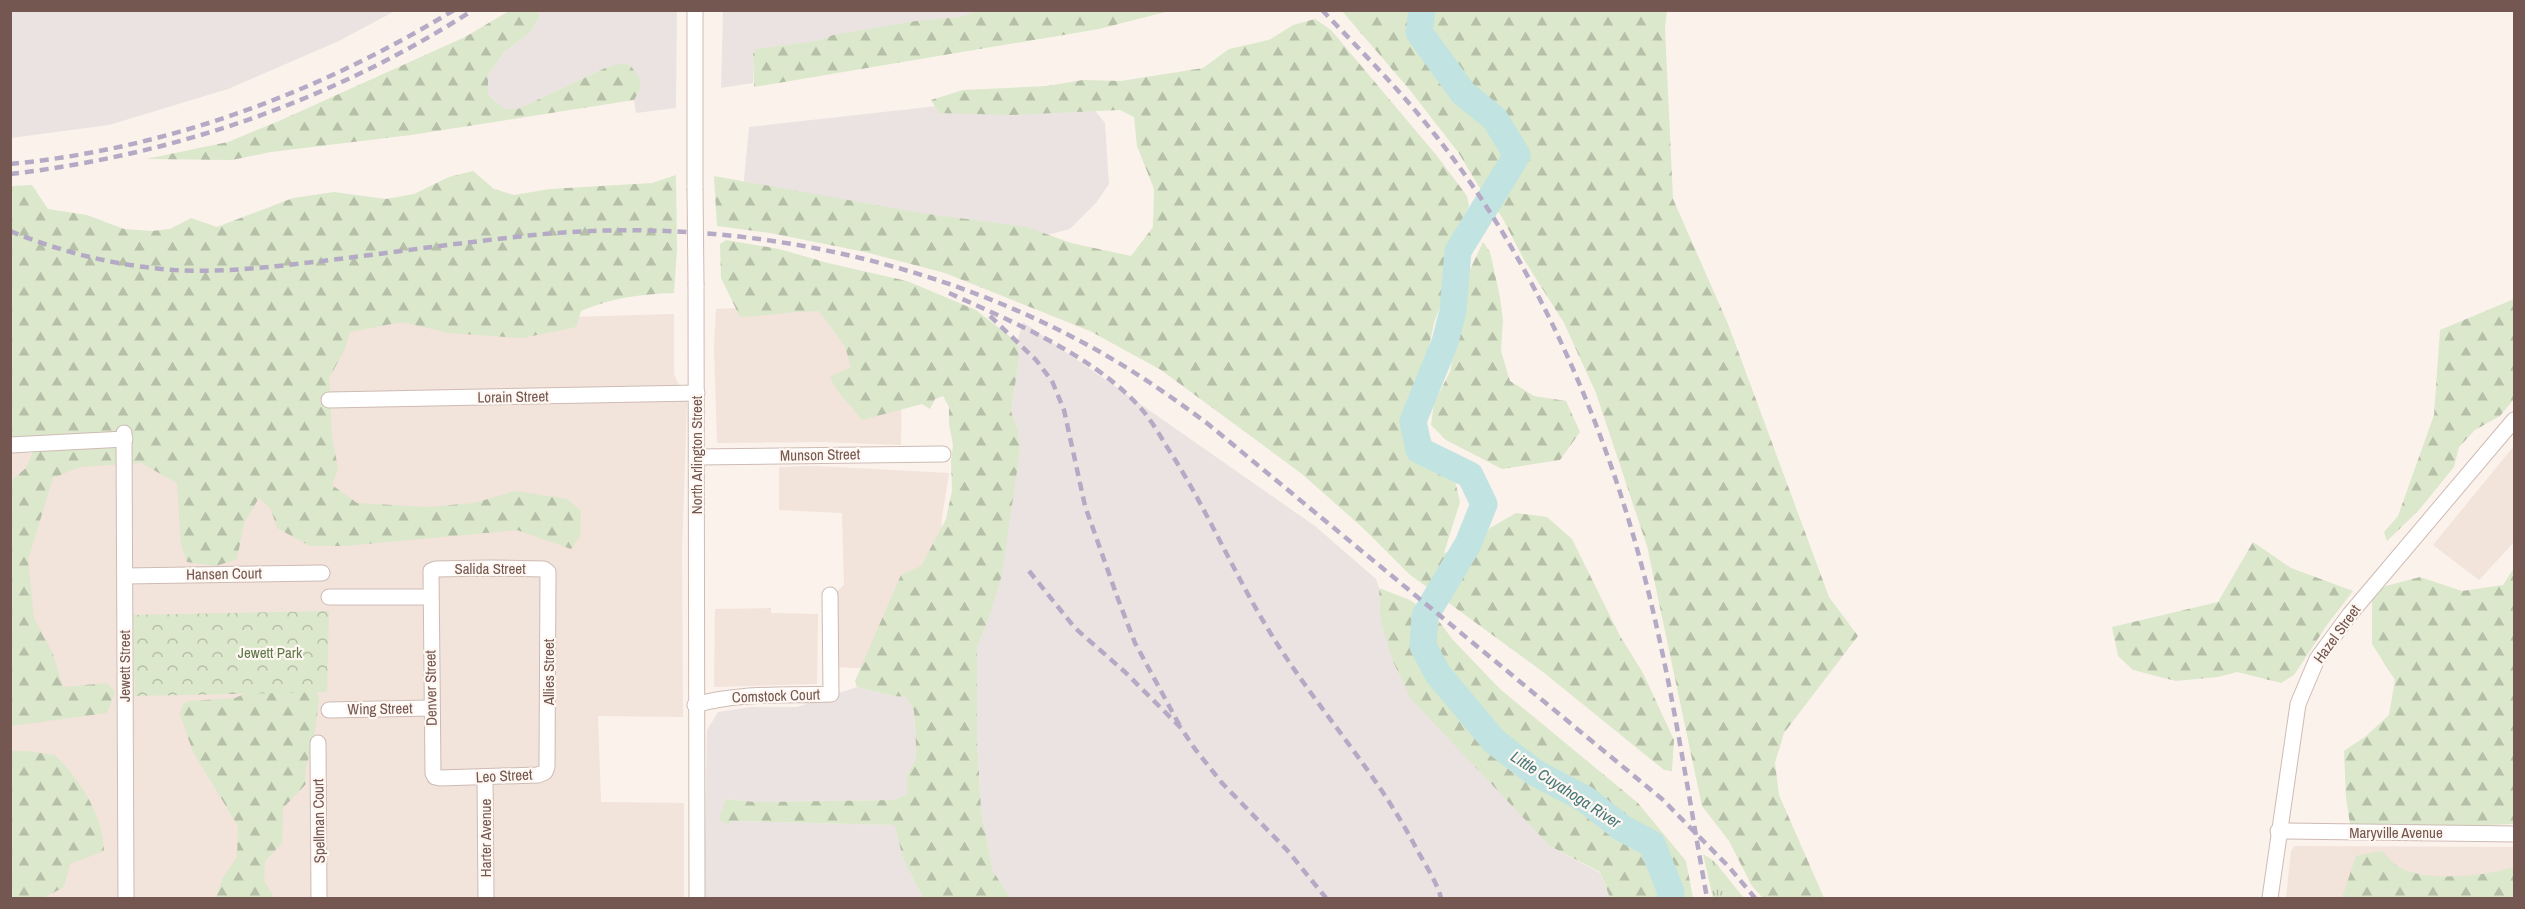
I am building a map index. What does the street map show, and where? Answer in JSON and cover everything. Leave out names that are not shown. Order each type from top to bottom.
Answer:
[{"type":"street","name":"North Arlington Street","points":[[694,10],[697,898]]},
{"type":"street","name":"Lorain Street","points":[[330,400],[697,393]]},
{"type":"street","name":"Hazel Street","points":[[2270,898],[2298,704],[2317,659],[2350,614],[2514,420]]},
{"type":"street","name":"Jewett Street","points":[[10,445],[124,436],[126,898]]},
{"type":"street","name":"Munson Street","points":[[697,457],[943,454]]},
{"type":"street","name":"Salida Street","points":[[432,571],[435,569],[490,568],[544,569],[548,572]]},
{"type":"street","name":"Denver Street","points":[[432,571],[430,597],[433,773],[435,777],[440,778],[463,778]]},
{"type":"street","name":"Allies Street","points":[[545,772],[548,761],[548,572]]},
{"type":"street","name":"Hansen Court","points":[[125,576],[322,573]]},
{"type":"street","name":"Comstock Court","points":[[695,705],[721,698],[831,694],[830,595]]},
{"type":"street","points":[[329,597],[430,597]]},
{"type":"street","name":"Wing Street","points":[[329,710],[431,708]]},
{"type":"street","name":"Spellman Court","points":[[318,743],[319,898]]},
{"type":"street","name":"Leo Street","points":[[463,778],[538,775],[545,772]]},
{"type":"street","name":"Harter Avenue","points":[[485,777],[486,898]]},
{"type":"street","name":"Maryville Avenue","points":[[2278,831],[2514,834]]},
{"type":"shaded area","points":[[10,11],[395,11],[339,41],[228,89],[109,125],[11,138]]},
{"type":"shaded area","points":[[535,11],[677,11],[676,108],[636,113],[634,100],[641,88],[605,68],[518,109],[505,109],[488,95],[488,76],[504,52],[530,33],[540,15]]},
{"type":"shaded area","points":[[723,11],[1062,11],[753,54],[753,83],[721,88]]},
{"type":"shaded area","points":[[1064,92],[1083,96],[1105,123],[1109,184],[1096,203],[1070,229],[1028,240],[743,190],[749,127]]},
{"type":"shaded area","points":[[784,306],[826,309],[902,336],[901,445],[823,442],[717,443],[714,348],[716,309]]},
{"type":"shaded area","points":[[674,314],[674,374],[687,403],[682,552],[683,717],[598,716],[601,802],[684,803],[684,898],[11,898],[10,453],[108,453],[324,324]]},
{"type":"shaded area","points":[[1023,322],[1315,526],[1376,579],[1379,588],[1380,618],[1550,846],[1600,873],[1610,898],[1010,898],[993,871],[981,809],[977,739],[977,648],[990,615],[1004,550],[1020,450],[1018,431],[1011,411],[1019,359],[1017,342]]},
{"type":"shaded area","points":[[2514,446],[2514,542],[2479,580],[2433,545]]},
{"type":"shaded area","points":[[816,466],[949,473],[942,518],[940,555],[909,671],[836,667],[835,593],[844,585],[842,513],[779,510],[779,467]]},
{"type":"shaded area","points":[[771,608],[771,613],[818,614],[817,684],[714,687],[715,609]]},
{"type":"shaded area","points":[[857,687],[907,697],[914,711],[915,761],[907,775],[907,794],[894,800],[755,802],[726,799],[729,825],[729,821],[896,825],[903,859],[923,898],[704,898],[707,730],[718,712],[752,707],[797,707]]},
{"type":"shaded area","points":[[2295,846],[2514,847],[2514,898],[2286,898],[2291,851]]},
{"type":"green space","points":[[509,11],[535,11],[540,15],[530,33],[504,52],[488,76],[488,95],[505,109],[518,109],[605,68],[619,64],[630,65],[639,77],[641,88],[634,100],[411,135],[271,152],[232,160],[146,159],[228,142],[465,37]]},
{"type":"green space","points":[[979,11],[1169,11],[1099,29],[754,87],[753,54],[756,49],[818,41],[833,35],[916,21],[960,17]]},
{"type":"green space","points":[[1342,11],[1667,11],[1665,28],[1673,199],[1728,324],[1829,597],[1858,636],[1784,733],[1775,763],[1779,795],[1824,898],[1763,898],[1752,886],[1729,841],[1702,806],[1647,546],[1596,393],[1564,323],[1523,258],[1502,217],[1481,190],[1458,152],[1409,89]]},
{"type":"green space","points":[[1315,19],[1331,30],[1437,156],[1467,196],[1469,206],[1457,229],[1452,246],[1445,293],[1434,323],[1416,405],[1443,467],[1455,481],[1460,502],[1444,553],[1477,545],[1490,528],[1516,513],[1547,517],[1572,539],[1620,636],[1643,673],[1674,740],[1672,771],[1664,770],[1543,672],[1409,574],[1364,529],[1302,474],[1161,370],[1090,331],[945,273],[865,252],[770,233],[717,226],[714,176],[920,213],[1027,227],[1071,243],[1131,256],[1153,227],[1154,189],[1137,146],[1134,117],[1120,110],[1010,115],[939,113],[931,100],[963,90],[1047,86],[1083,80],[1121,81],[1203,68],[1229,49],[1269,40],[1293,25]]},
{"type":"green space","points":[[473,171],[494,189],[514,195],[550,189],[652,183],[676,175],[677,249],[674,293],[638,296],[604,303],[581,311],[576,327],[522,338],[449,333],[402,322],[350,332],[344,351],[329,378],[332,436],[338,469],[332,485],[357,503],[427,507],[474,503],[516,491],[567,499],[581,511],[580,536],[571,549],[517,530],[345,546],[310,546],[277,528],[271,509],[259,498],[244,523],[237,559],[216,566],[187,562],[181,544],[177,483],[141,463],[80,467],[53,478],[28,560],[34,618],[53,654],[63,687],[107,683],[115,692],[107,713],[11,726],[11,481],[26,468],[34,450],[11,440],[11,186],[32,185],[48,209],[87,215],[124,229],[152,231],[170,229],[191,218],[217,227],[293,198],[334,192],[386,199],[414,194],[449,177]]},
{"type":"green space","points":[[726,240],[779,249],[907,281],[976,310],[1017,342],[1019,359],[1011,411],[1018,431],[1020,450],[1002,574],[977,648],[977,739],[981,809],[993,871],[1010,898],[923,898],[903,859],[895,825],[730,821],[729,826],[719,819],[726,799],[755,802],[894,800],[907,794],[907,775],[915,761],[914,711],[906,697],[857,687],[855,681],[901,575],[921,566],[946,519],[952,491],[953,445],[949,407],[943,396],[935,399],[930,409],[922,404],[862,420],[840,394],[830,377],[851,367],[845,346],[819,311],[740,317],[721,278],[720,244]]},
{"type":"green space","points":[[1483,242],[1490,252],[1500,297],[1503,320],[1501,351],[1510,381],[1534,396],[1566,401],[1580,432],[1560,460],[1502,469],[1446,440],[1431,425],[1434,403],[1450,372],[1468,274]]},
{"type":"green space","points":[[2514,299],[2514,399],[2500,416],[2475,430],[2459,447],[2454,467],[2419,510],[2387,541],[2384,532],[2398,516],[2434,415],[2440,330]]},
{"type":"green space","points":[[2253,542],[2291,568],[2353,591],[2294,675],[2281,683],[2237,672],[2218,677],[2176,681],[2133,670],[2118,656],[2112,627],[2218,602]]},
{"type":"green space","points":[[2514,568],[2514,824],[2397,829],[2350,824],[2346,798],[2344,751],[2366,736],[2389,715],[2395,680],[2372,644],[2372,596],[2386,586],[2420,577],[2462,591],[2503,585]]},
{"type":"green space","points":[[1379,588],[1410,600],[1438,620],[1453,640],[1500,689],[1638,803],[1686,861],[1693,898],[1610,898],[1600,872],[1550,846],[1411,699],[1392,659],[1380,618]]},
{"type":"green space","name":"Jewett Park","points":[[329,611],[327,692],[135,696],[133,615]]},
{"type":"green space","points":[[306,685],[319,696],[316,723],[306,770],[306,784],[283,808],[282,843],[265,861],[264,880],[274,898],[216,898],[222,879],[237,857],[238,826],[193,752],[180,714],[183,704],[190,701],[235,698],[258,688]]},
{"type":"green space","points":[[10,751],[55,755],[73,775],[95,811],[103,838],[104,851],[70,864],[64,887],[43,898],[11,898]]},
{"type":"green space","points":[[2382,851],[2399,867],[2424,875],[2472,875],[2514,867],[2514,898],[2342,898],[2356,856]]},
{"type":"green space","points":[[1703,854],[1714,861],[1744,898],[1713,898]]},
{"type":"waterway","name":"Little Cuyahoga River","points":[[1422,10],[1419,32],[1463,93],[1495,119],[1517,155],[1458,251],[1453,311],[1445,342],[1413,421],[1419,450],[1470,475],[1484,504],[1468,544],[1425,616],[1423,646],[1438,674],[1494,741],[1534,772],[1585,799],[1622,828],[1652,844],[1671,892],[1670,898]]},
{"type":"railway","points":[[10,164],[127,145],[241,112],[350,67],[454,10]]},
{"type":"railway","points":[[10,174],[132,153],[251,119],[365,71],[473,10]]},
{"type":"railway","points":[[1322,10],[1409,103],[1471,184],[1533,287],[1585,397],[1626,510],[1662,649],[1707,898]]},
{"type":"railway","points":[[10,231],[50,246],[111,262],[194,271],[272,267],[524,236],[595,231],[667,231],[739,237],[811,247],[881,263],[951,285],[1018,311],[1082,342],[1147,381],[1208,424],[1662,799],[1729,867],[1755,898]]},
{"type":"railway","points":[[949,293],[1023,327],[1072,354],[1117,385],[1145,413],[1181,469],[1268,629],[1304,684],[1399,817],[1430,872],[1441,898]]},
{"type":"railway","points":[[990,316],[1036,360],[1052,381],[1064,410],[1085,506],[1118,599],[1135,643],[1181,728]]},
{"type":"railway","points":[[1029,571],[1075,628],[1125,672],[1181,728],[1222,783],[1287,850],[1326,898]]}]
